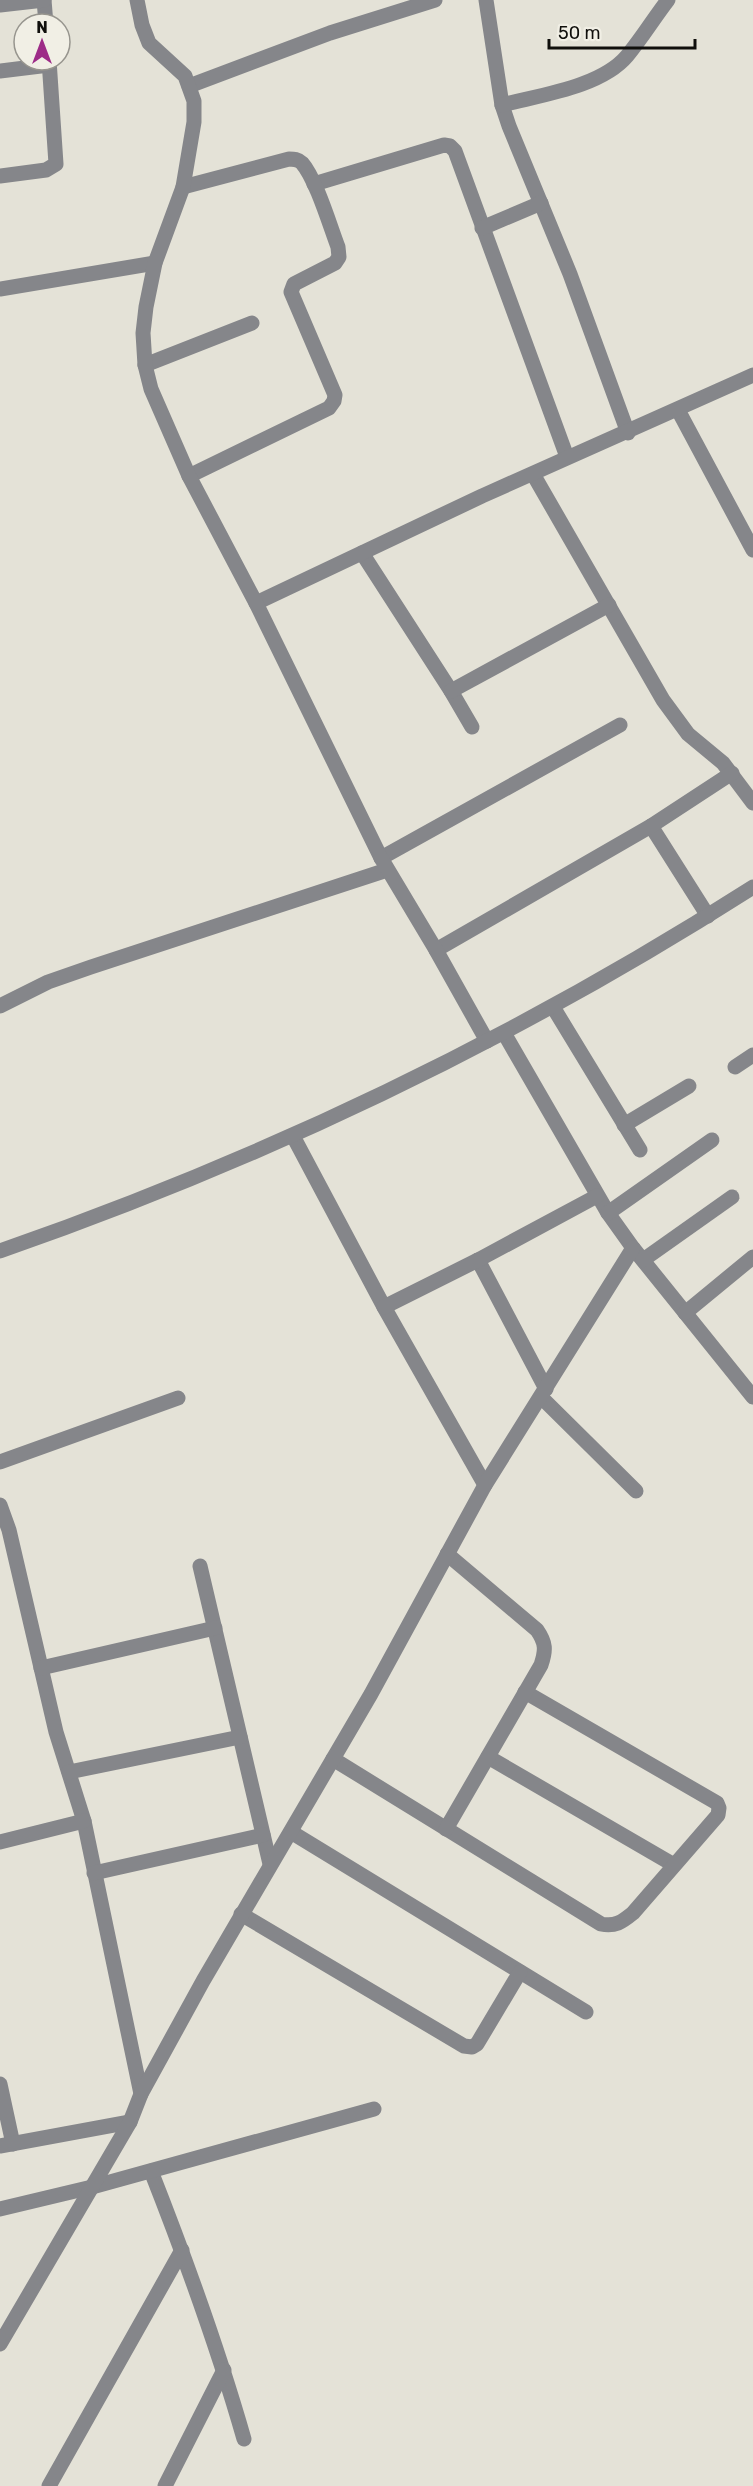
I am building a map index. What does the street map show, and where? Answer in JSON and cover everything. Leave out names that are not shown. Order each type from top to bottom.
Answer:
[{"type":"street","points":[[0,5],[44,0]]},
{"type":"street","points":[[137,0],[142,25],[149,42],[185,76],[194,101],[194,122],[183,186],[155,263],[143,333],[145,365],[160,410],[189,476],[256,603],[384,864],[487,1041]]},
{"type":"street","points":[[189,86],[330,33],[435,0]]},
{"type":"street","points":[[486,0],[502,105],[508,126],[570,274],[627,433]]},
{"type":"street","points":[[502,105],[574,86],[611,70],[626,57],[660,3]]},
{"type":"street","points":[[0,176],[46,170],[56,164],[50,72]]},
{"type":"street","points":[[314,184],[444,145],[450,146],[455,151],[567,458]]},
{"type":"street","points":[[183,186],[293,159],[302,163],[314,184],[338,247],[339,257],[335,262],[294,284],[291,292],[335,395],[334,401],[329,408],[189,476]]},
{"type":"street","points":[[482,228],[542,203]]},
{"type":"street","points":[[0,289],[155,263]]},
{"type":"street","points":[[145,365],[252,323]]},
{"type":"street","points":[[256,603],[567,458],[753,375]]},
{"type":"street","points":[[678,410],[753,550]]},
{"type":"street","points":[[533,474],[663,700],[688,734],[712,752],[732,773],[753,803]]},
{"type":"street","points":[[362,554],[472,727]]},
{"type":"street","points":[[451,691],[609,605]]},
{"type":"street","points":[[0,1006],[48,982],[384,864],[620,724]]},
{"type":"street","points":[[436,950],[651,826],[732,773]]},
{"type":"street","points":[[651,826],[708,916]]},
{"type":"street","points":[[0,1251],[101,1216],[293,1136],[397,1088],[553,1007],[753,887]]},
{"type":"street","points":[[553,1007],[640,1150]]},
{"type":"street","points":[[504,1033],[608,1213],[638,1254],[753,1397]]},
{"type":"street","points":[[735,1067],[753,1055]]},
{"type":"street","points":[[624,1125],[689,1086]]},
{"type":"street","points":[[293,1136],[384,1307],[485,1485]]},
{"type":"street","points":[[608,1213],[712,1140]]},
{"type":"street","points":[[384,1307],[597,1196]]},
{"type":"street","points":[[0,2343],[130,2122],[141,2094],[241,1914],[333,1759],[485,1485],[543,1393],[638,1254],[732,1197]]},
{"type":"street","points":[[685,1313],[753,1257]]},
{"type":"street","points":[[478,1260],[543,1393],[636,1491]]},
{"type":"street","points":[[0,1462],[178,1398]]},
{"type":"street","points":[[0,1505],[4,1531],[56,1732],[84,1821],[141,2094]]},
{"type":"street","points":[[446,1829],[541,1665],[546,1651],[545,1641],[525,1618],[447,1554]]},
{"type":"street","points":[[200,1566],[270,1864]]},
{"type":"street","points":[[41,1668],[214,1628]]},
{"type":"street","points":[[333,1759],[601,1924],[611,1926],[620,1923],[633,1913],[718,1815],[717,1803],[525,1692]]},
{"type":"street","points":[[69,1772],[240,1737]]},
{"type":"street","points":[[488,1757],[674,1865]]},
{"type":"street","points":[[0,1842],[84,1821]]},
{"type":"street","points":[[291,1832],[586,2012]]},
{"type":"street","points":[[94,1873],[263,1835]]},
{"type":"street","points":[[241,1914],[464,2046],[471,2047],[477,2044],[520,1972]]},
{"type":"street","points":[[0,2084],[7,2145],[130,2122]]},
{"type":"street","points":[[0,2209],[92,2187],[374,2109]]},
{"type":"street","points":[[151,2171],[182,2250],[224,2370],[244,2439]]},
{"type":"street","points":[[49,2486],[182,2250]]},
{"type":"street","points":[[165,2486],[224,2370]]}]
